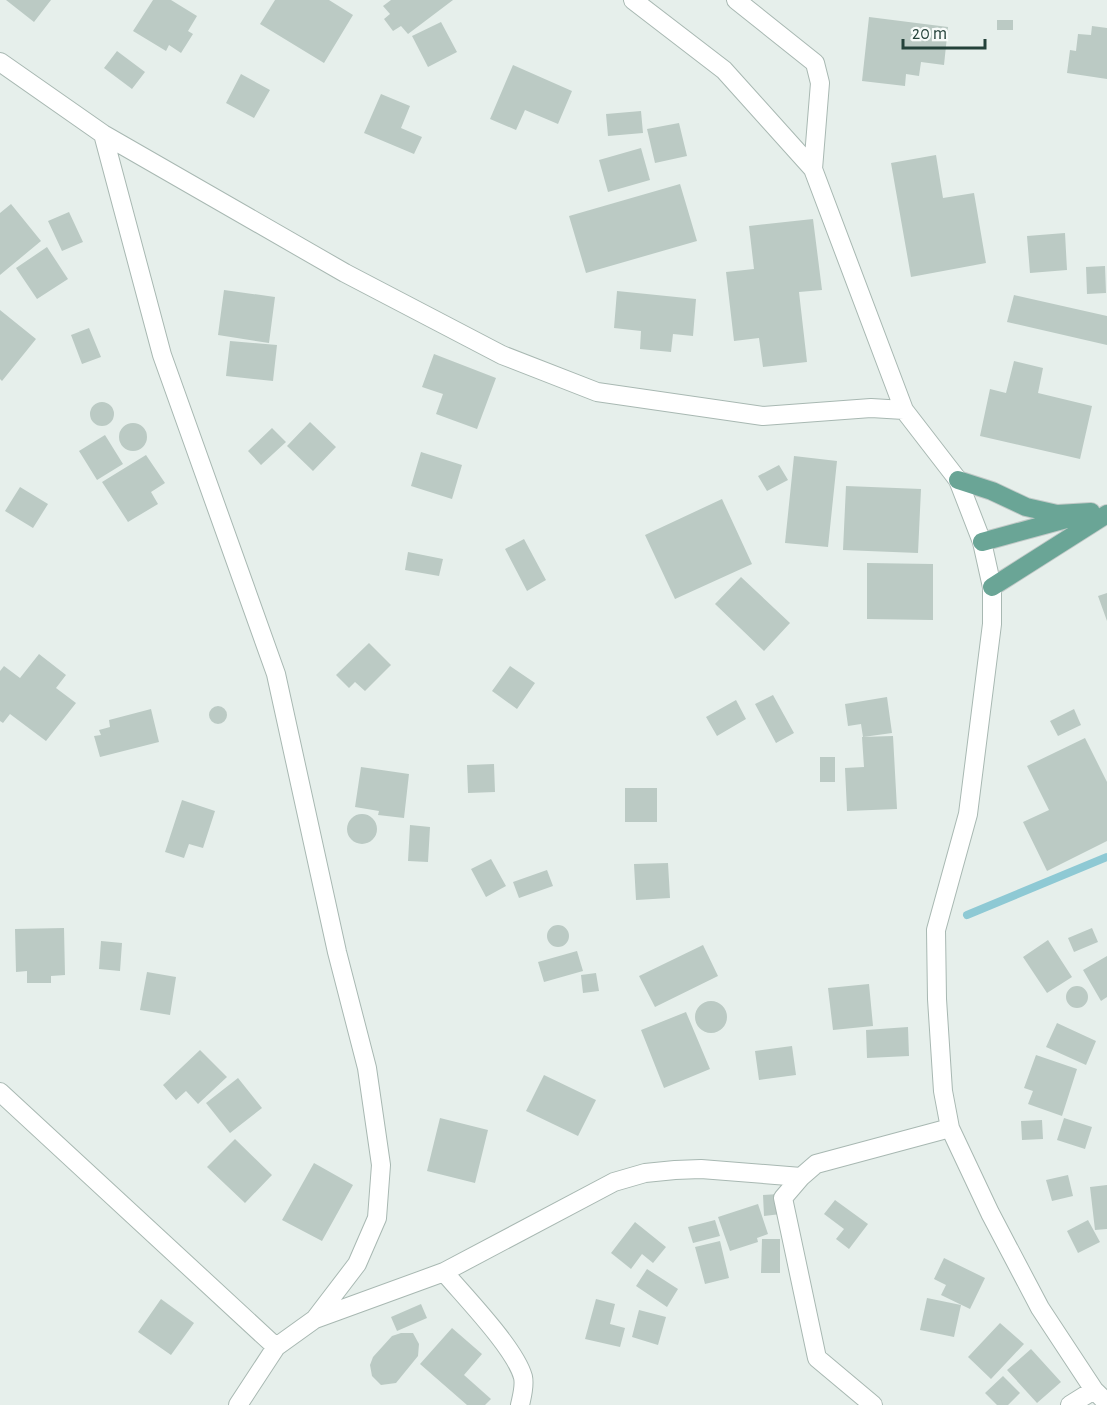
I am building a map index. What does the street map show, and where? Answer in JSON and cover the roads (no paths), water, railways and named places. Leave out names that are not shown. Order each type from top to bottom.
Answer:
[{"type":"main road","points":[[958,480],[992,491],[1026,507],[1057,514],[1102,512]]},
{"type":"main road","points":[[982,542],[1102,512]]},
{"type":"main road","points":[[992,587],[1102,512]]},
{"type":"street","points":[[633,0],[724,70],[813,169],[904,410],[958,480],[982,542],[992,587],[992,624],[968,814],[936,930],[937,999],[943,1091],[950,1128],[990,1213],[1040,1308],[1094,1390],[1107,1403]]},
{"type":"street","points":[[736,0],[815,63],[820,83],[813,169]]},
{"type":"street","points":[[0,62],[103,134],[355,279],[502,355],[597,392],[763,416],[871,408],[904,410]]},
{"type":"street","points":[[103,134],[162,355],[276,674],[337,952],[367,1068],[381,1165],[377,1218],[357,1264],[315,1319]]},
{"type":"street","points":[[0,1092],[276,1347]]},
{"type":"street","points":[[873,1405],[817,1358],[783,1198],[816,1164],[950,1128]]},
{"type":"street","points":[[238,1405],[276,1347],[315,1319],[444,1272],[614,1182],[645,1173],[701,1169],[801,1177]]},
{"type":"street","points":[[444,1272],[507,1347],[523,1377],[520,1405]]},
{"type":"street","points":[[1070,1405],[1094,1390]]},
{"type":"waterway","points":[[967,915],[1107,857]]}]
